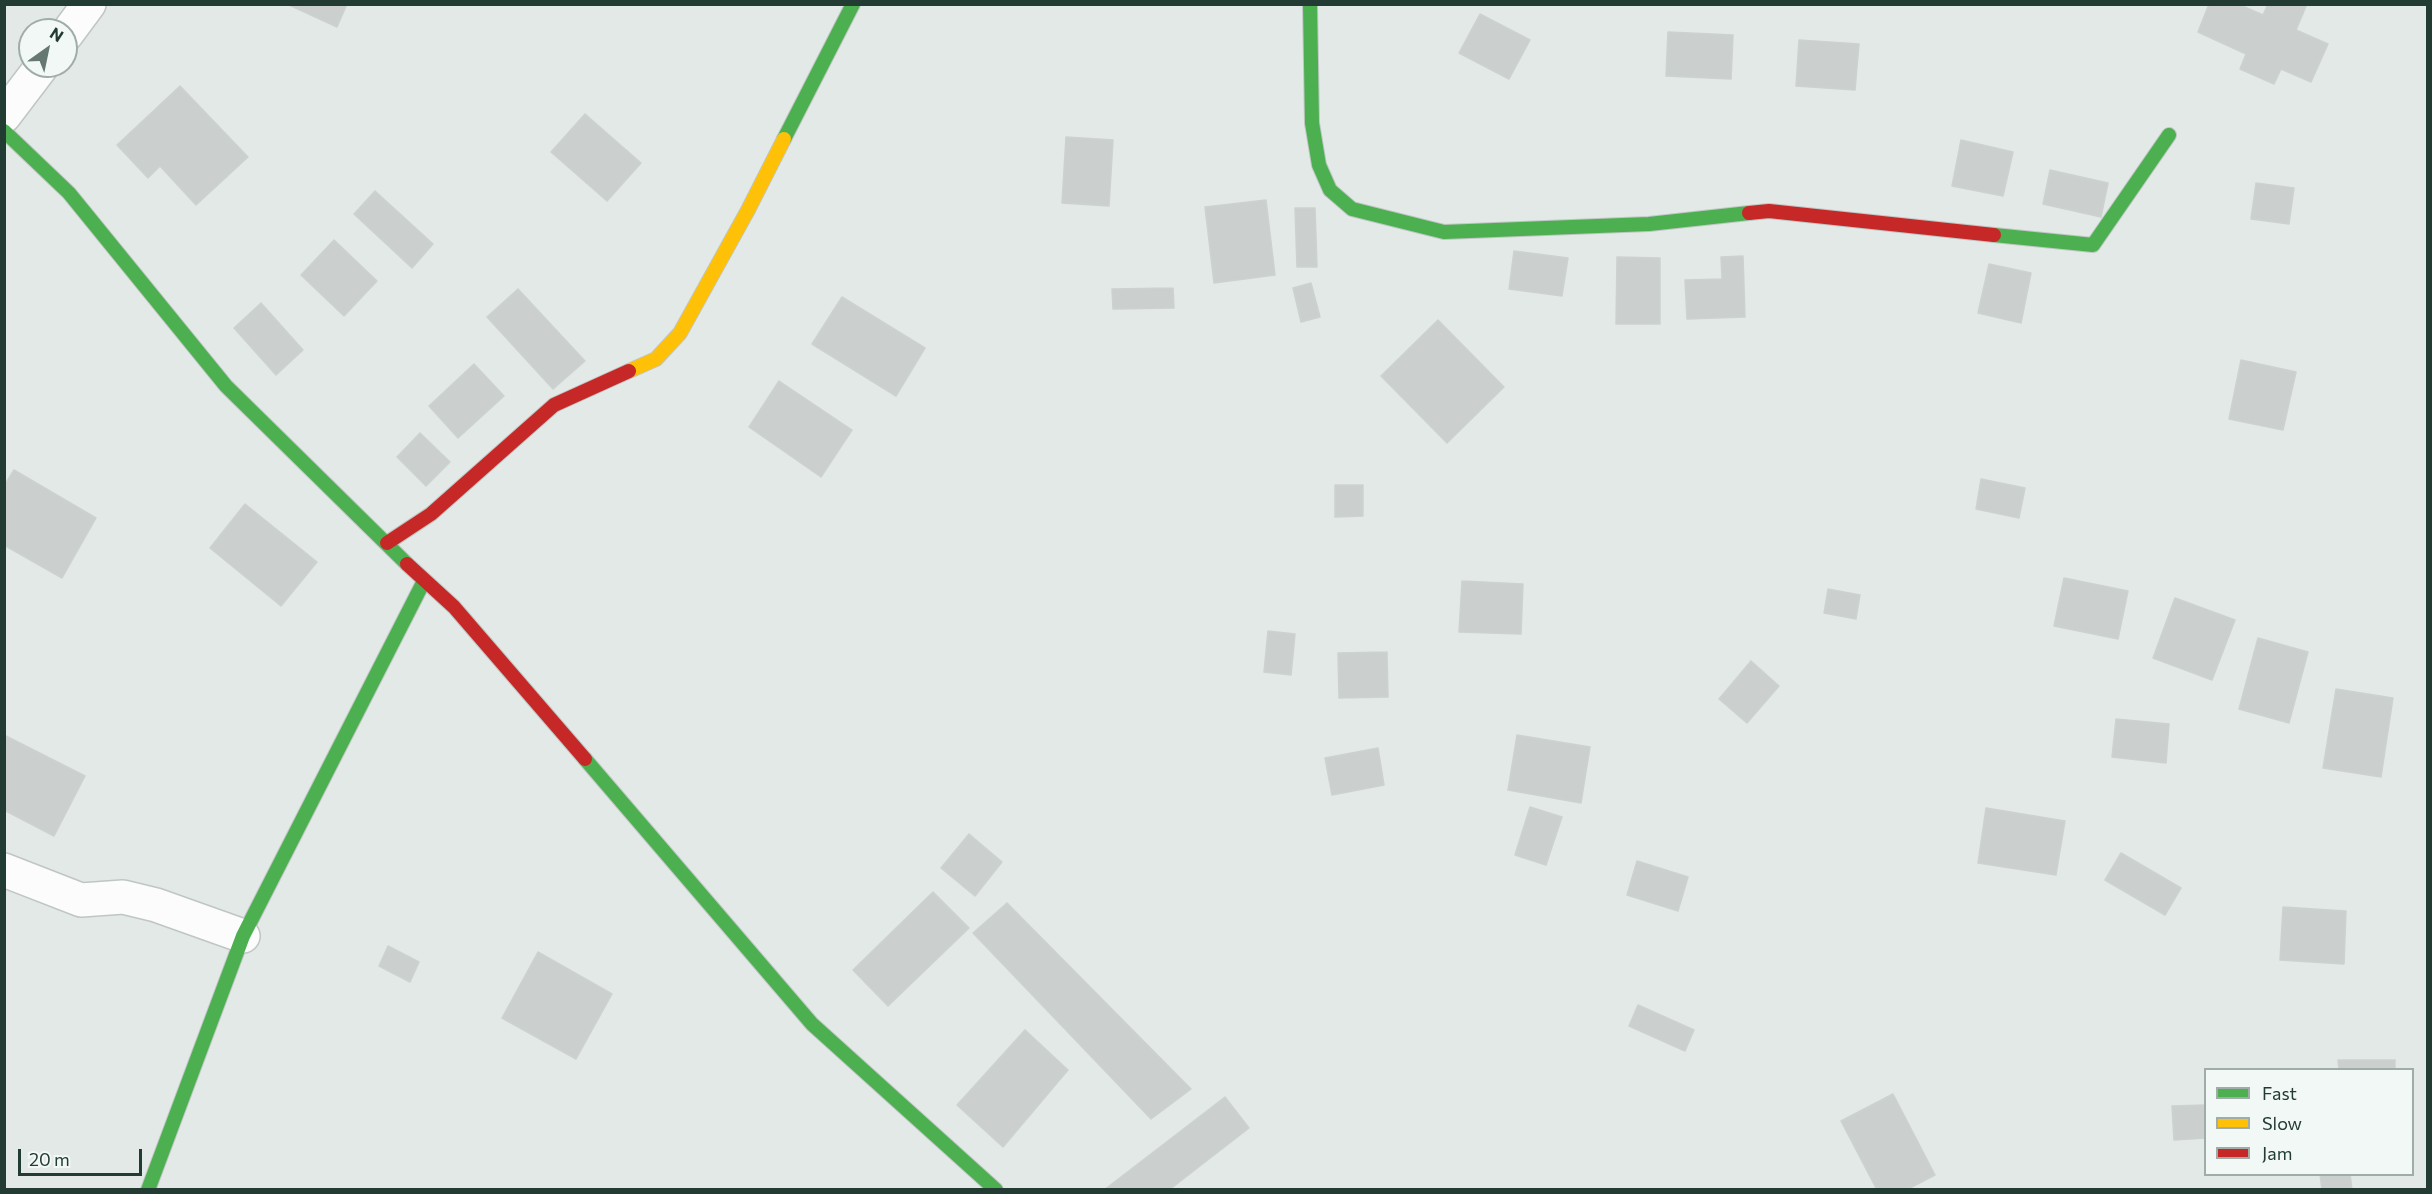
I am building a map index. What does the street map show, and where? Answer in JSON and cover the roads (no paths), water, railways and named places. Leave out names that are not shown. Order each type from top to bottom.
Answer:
[{"type":"street","points":[[78,19],[89,4]]},
{"type":"street","points":[[387,543],[431,514],[554,405],[656,359],[680,333],[748,210],[853,4]]},
{"type":"street","points":[[1310,4],[1312,123],[1319,165],[1330,190],[1352,208],[1444,232],[1649,224],[1769,211],[2093,245],[2169,135]]},
{"type":"street","points":[[4,116],[33,78]]},
{"type":"street","points":[[4,132],[69,193],[226,386],[424,581],[454,607],[812,1024],[996,1190]]},
{"type":"street","points":[[148,1190],[243,936],[424,581]]},
{"type":"street","points":[[4,870],[81,900],[123,897],[156,905],[243,936]]}]
